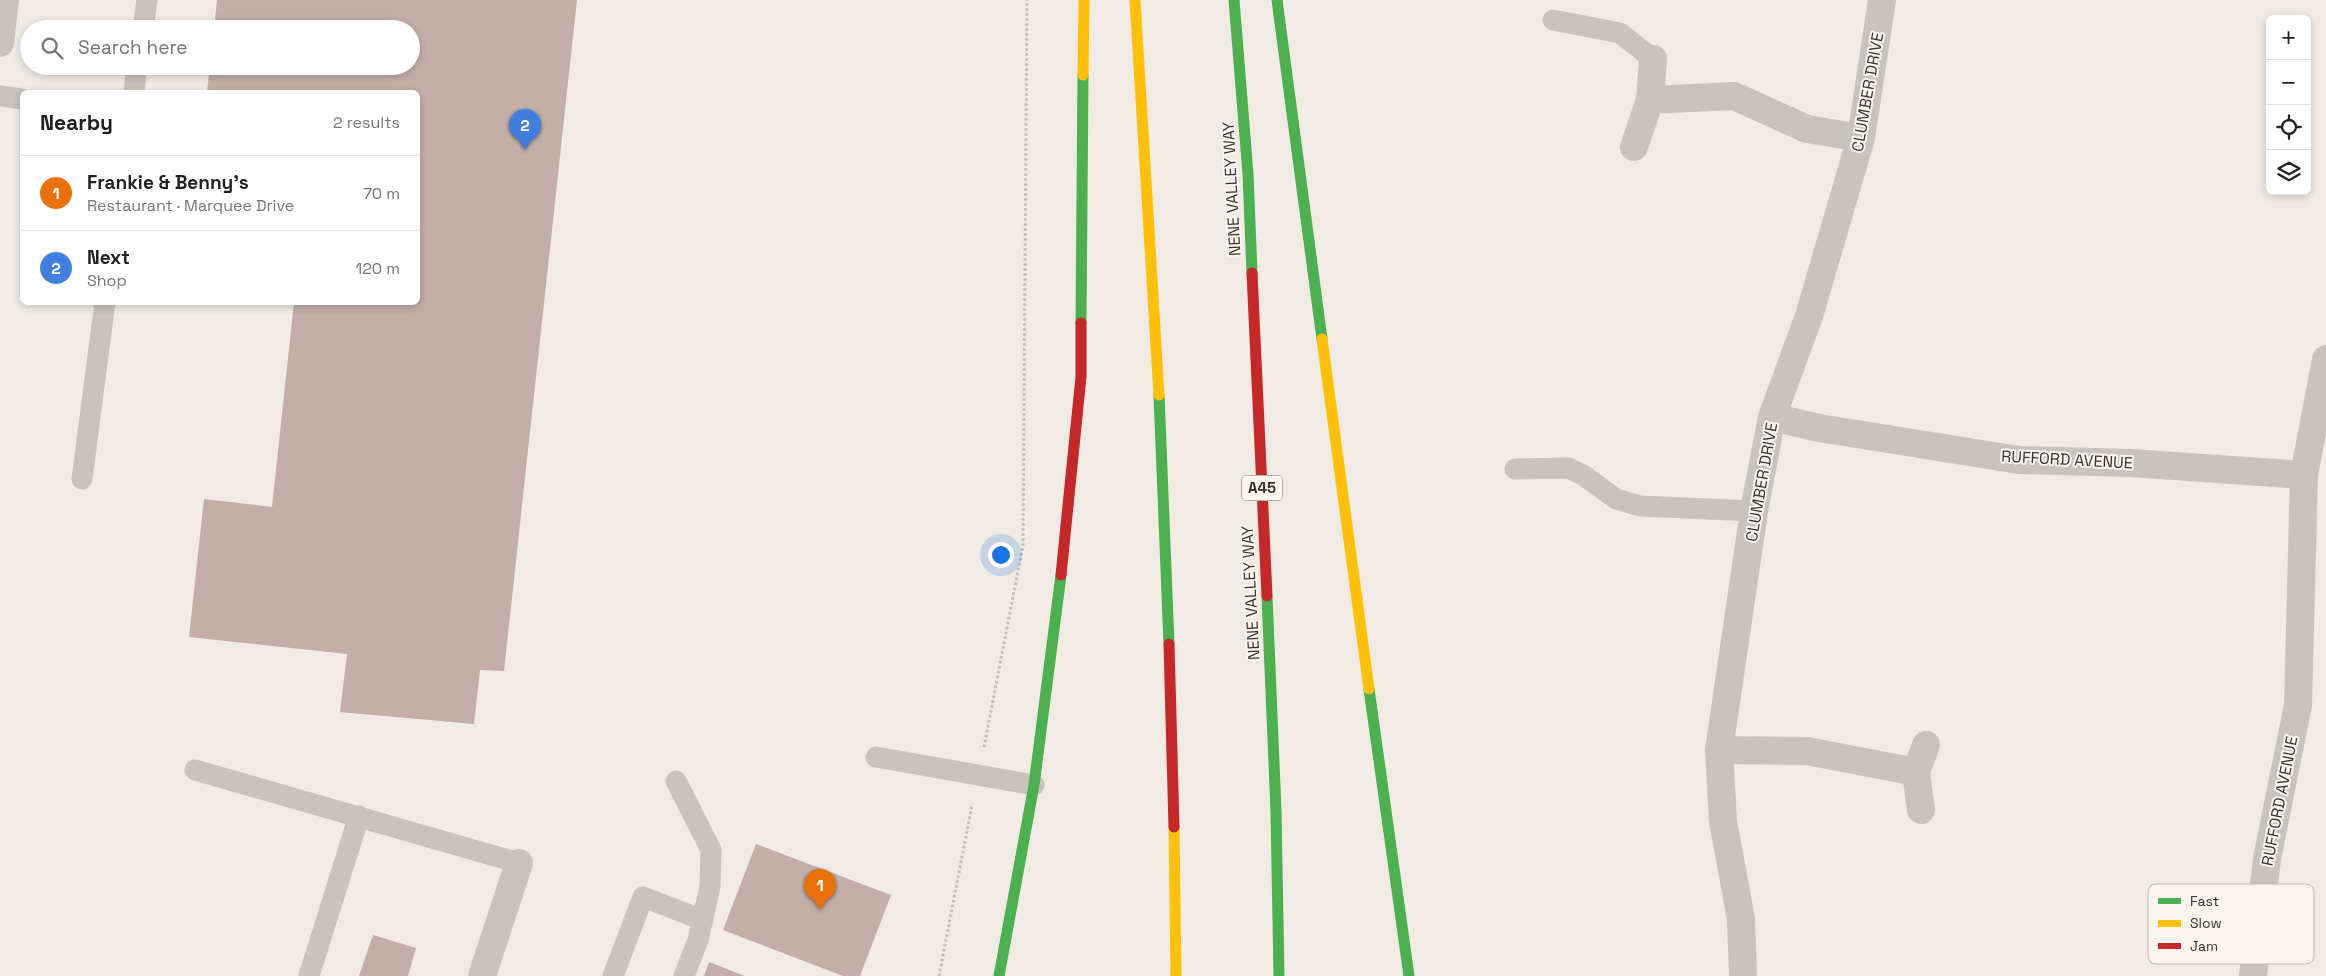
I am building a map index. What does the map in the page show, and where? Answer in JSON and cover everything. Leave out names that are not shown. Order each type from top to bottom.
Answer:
[{"type":"highway","points":[[998,976],[1034,785],[1059,598],[1082,377],[1084,0]]},
{"type":"highway","points":[[1135,0],[1144,123],[1162,472],[1174,811],[1176,976]]},
{"type":"highway","name":"NENE VALLEY WAY","points":[[1234,0],[1248,194],[1276,801],[1279,976]]},
{"type":"highway","points":[[1277,0],[1353,580],[1409,976]]},
{"type":"street","points":[[0,43],[5,0]]},
{"type":"street","name":"CLUMBER DRIVE","points":[[1743,976],[1741,920],[1724,821],[1719,750],[1754,511],[1772,417],[1808,316],[1861,138],[1882,0]]},
{"type":"street","points":[[1634,147],[1650,100],[1653,59]]},
{"type":"street","points":[[1650,100],[1734,96],[1807,129],[1861,138]]},
{"type":"street","name":"RUFFORD AVENUE","points":[[2264,884],[2267,859],[2298,705],[2304,475],[2326,359]]},
{"type":"street","name":"RUFFORD AVENUE","points":[[1772,417],[1819,428],[2020,460],[2131,463],[2304,475]]},
{"type":"street","points":[[1920,810],[1916,772],[1926,745]]},
{"type":"street","points":[[1719,750],[1807,751],[1916,772]]},
{"type":"street","points":[[482,976],[519,863]]},
{"type":"lane","points":[[144,20],[147,0]]},
{"type":"lane","points":[[1553,20],[1620,33],[1653,59]]},
{"type":"lane","points":[[134,90],[136,75]]},
{"type":"lane","points":[[0,96],[20,99]]},
{"type":"lane","points":[[82,479],[106,305]]},
{"type":"lane","points":[[1515,469],[1568,468],[1583,475],[1616,499],[1640,506],[1754,511]]},
{"type":"lane","points":[[876,756],[1034,785]]},
{"type":"lane","points":[[195,770],[519,863]]},
{"type":"lane","points":[[676,781],[712,850],[710,887],[703,920],[684,976]]},
{"type":"lane","points":[[309,976],[359,816]]},
{"type":"lane","points":[[613,976],[643,897],[703,920]]},
{"type":"path","points":[[939,976],[1023,545],[1027,0]]},
{"type":"building","points":[[217,0],[577,0],[504,671],[480,670],[474,724],[340,712],[347,654],[189,637],[204,499],[272,507],[294,305],[420,305],[420,90],[207,90],[209,75],[420,75],[420,20],[215,20]]},
{"type":"building","points":[[756,844],[891,895],[860,976],[843,976],[723,930]]},
{"type":"building","points":[[373,935],[416,948],[408,976],[359,976]]},
{"type":"building","points":[[709,962],[745,976],[704,976]]},
{"type":"traffic: fast","points":[[1234,0],[1248,174],[1252,273]]},
{"type":"traffic: fast","points":[[1277,0],[1322,339]]},
{"type":"traffic: fast","points":[[1081,323],[1083,75]]},
{"type":"traffic: fast","points":[[1159,395],[1169,644]]},
{"type":"traffic: fast","points":[[999,976],[1034,785],[1061,575]]},
{"type":"traffic: fast","points":[[1267,596],[1276,811],[1279,976]]},
{"type":"traffic: fast","points":[[1369,689],[1409,976]]},
{"type":"traffic: slow","points":[[1083,75],[1084,0]]},
{"type":"traffic: slow","points":[[1135,0],[1159,395]]},
{"type":"traffic: slow","points":[[1322,339],[1369,689]]},
{"type":"traffic: slow","points":[[1174,827],[1176,976]]},
{"type":"traffic: jam","points":[[1252,273],[1267,596]]},
{"type":"traffic: jam","points":[[1061,575],[1081,377],[1081,323]]},
{"type":"traffic: jam","points":[[1169,644],[1174,827]]},
{"type":"place","name":"Next","points":[[525,150]]},
{"type":"place","name":"Frankie & Benny's","points":[[820,910]]}]
